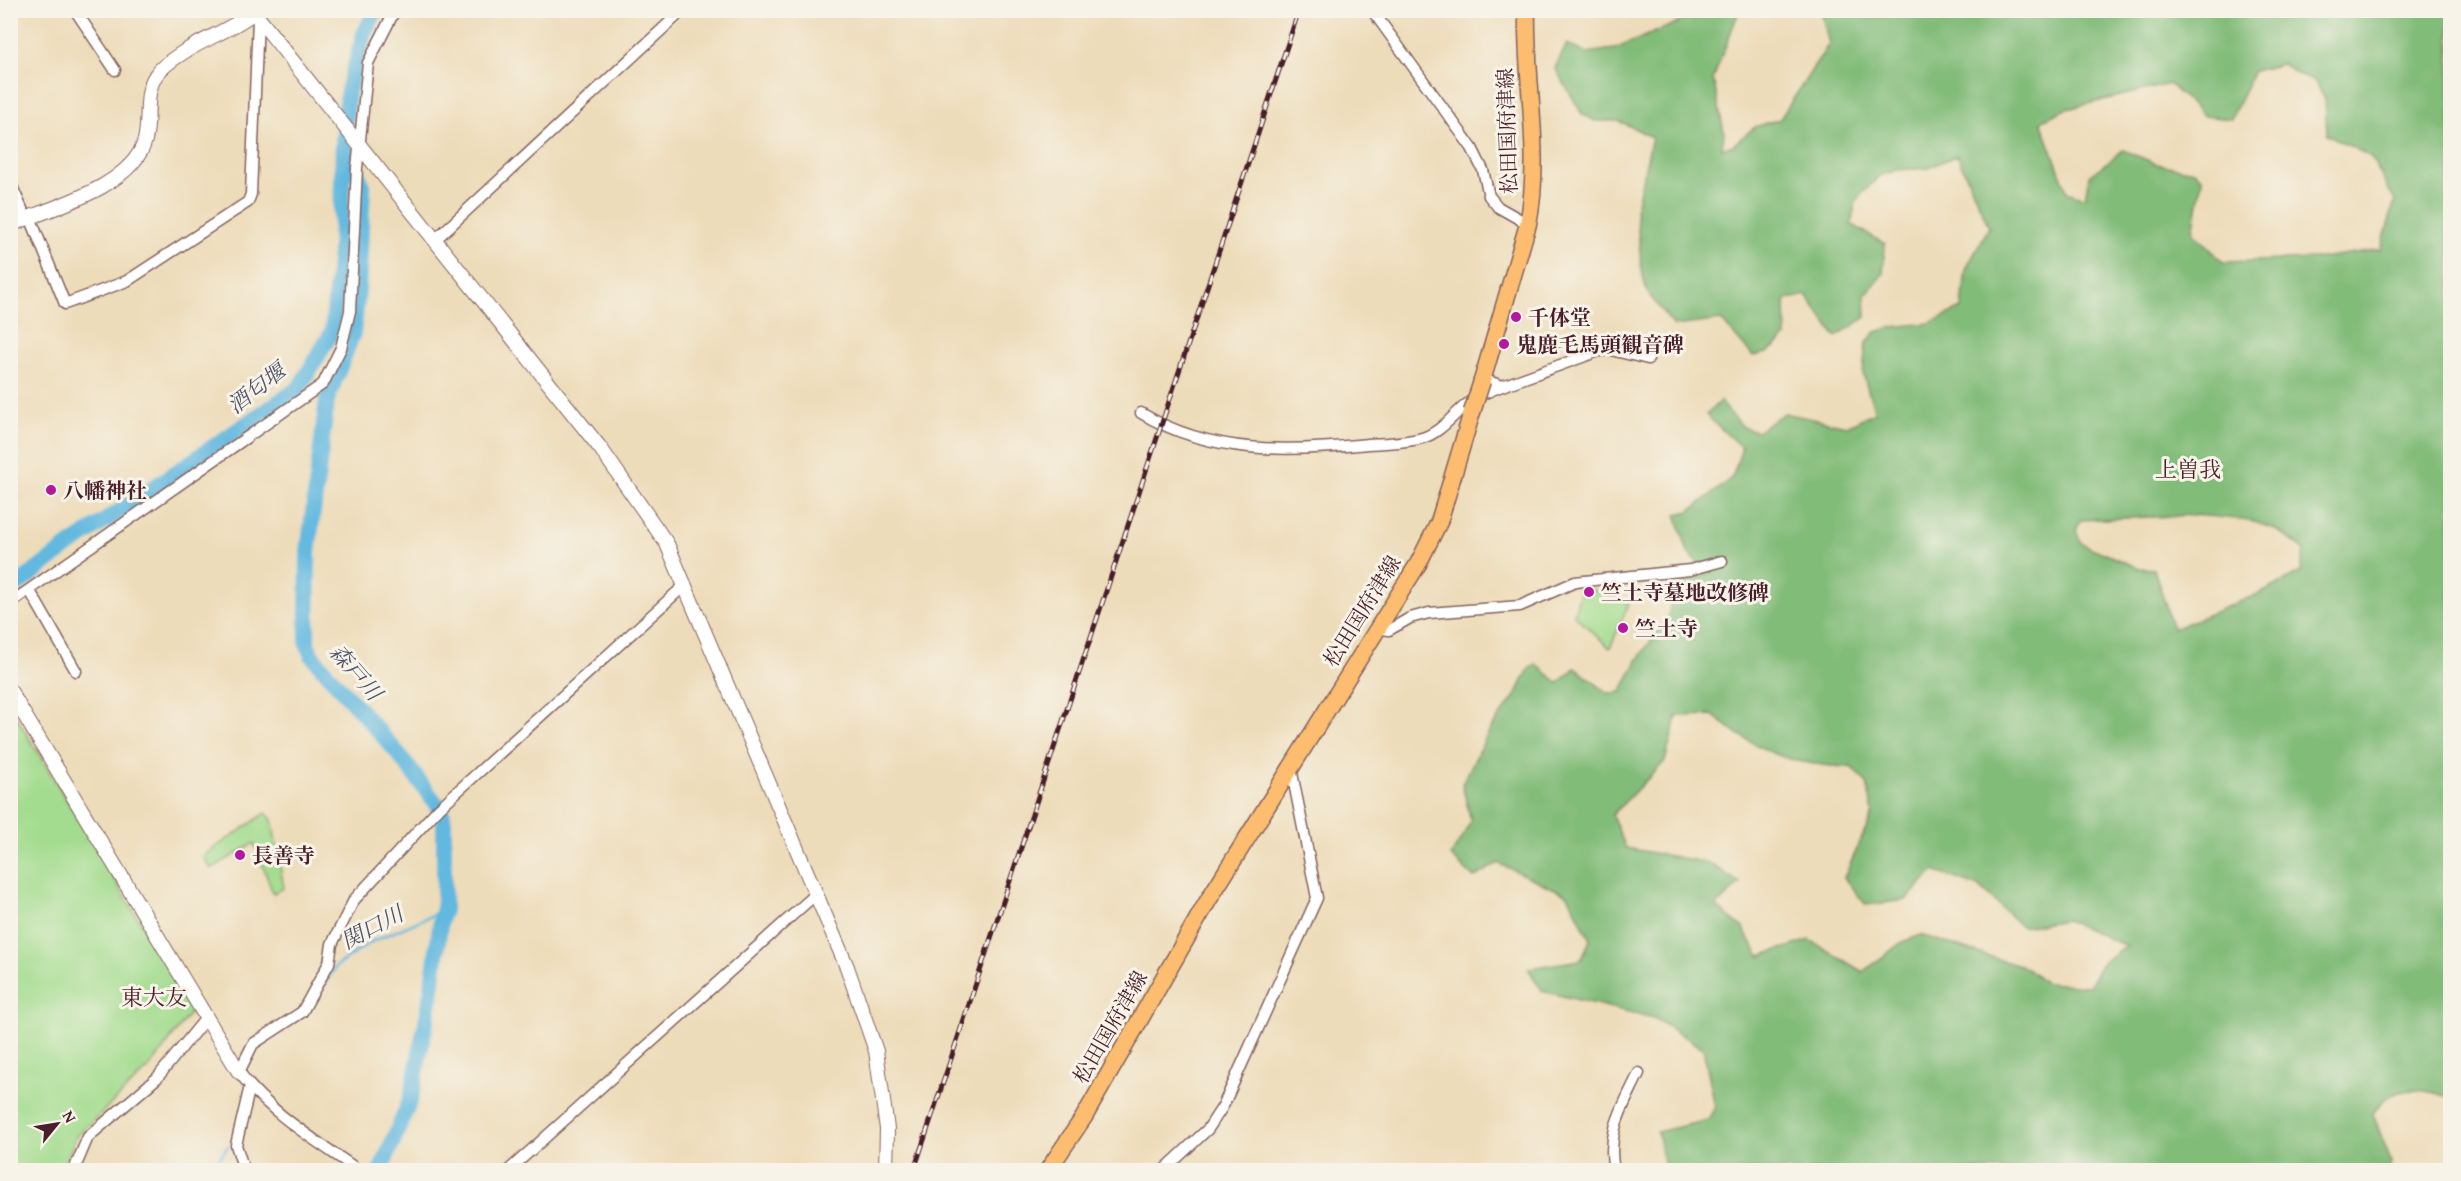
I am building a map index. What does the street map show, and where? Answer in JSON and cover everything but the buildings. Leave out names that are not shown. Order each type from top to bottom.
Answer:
[{"type":"main road","name":"松田国府津線","points":[[1048,1170],[1083,1117],[1209,899],[1418,564],[1439,522],[1528,224],[1535,165],[1526,43],[1527,10]]},
{"type":"street","points":[[75,10],[115,69]]},
{"type":"street","points":[[10,603],[323,384],[341,348],[350,311],[360,147],[368,63],[395,10]]},
{"type":"street","points":[[436,239],[683,10]]},
{"type":"street","points":[[1372,10],[1472,148],[1484,170],[1489,196],[1498,207],[1528,224]]},
{"type":"street","points":[[256,13],[332,112],[436,239],[644,507],[667,544],[848,967],[876,1051],[887,1129],[886,1170]]},
{"type":"street","points":[[10,225],[86,195],[128,167],[138,157],[145,139],[150,83],[160,70],[182,53],[256,13]]},
{"type":"street","points":[[10,182],[65,304],[127,281],[248,202],[251,194],[256,13]]},
{"type":"street","points":[[1141,413],[1188,437],[1271,450],[1301,451],[1423,438],[1445,425],[1467,403],[1485,392],[1599,351],[1611,350],[1648,359]]},
{"type":"street","points":[[1482,380],[1502,386]]},
{"type":"street","points":[[1445,425],[1464,439]]},
{"type":"street","points":[[1378,628],[1389,630],[1410,618],[1429,612],[1520,606],[1575,582],[1690,570],[1722,561]]},
{"type":"street","points":[[239,1072],[253,1044],[302,1012],[329,963],[332,944],[354,900],[439,807],[685,585]]},
{"type":"street","points":[[30,591],[76,671]]},
{"type":"street","points":[[10,691],[239,1072],[250,1086],[280,1114],[358,1170]]},
{"type":"street","points":[[1164,1170],[1208,1128],[1220,1112],[1317,898],[1291,768]]},
{"type":"street","points":[[508,1170],[816,894]]},
{"type":"street","points":[[74,1170],[88,1137],[157,1078],[206,1018]]},
{"type":"street","points":[[1614,1170],[1610,1152],[1611,1138],[1639,1073]]},
{"type":"street","points":[[240,1170],[243,1167],[236,1146],[250,1086]]},
{"type":"green space","points":[[1692,11],[1739,11],[1713,79],[1724,132],[1722,149],[1733,145],[1755,127],[1780,119],[1829,44],[1821,11],[2450,11],[2450,1098],[2418,1090],[2397,1093],[2380,1104],[2373,1114],[2391,1162],[2389,1170],[1666,1170],[1657,1132],[1708,1120],[1715,1107],[1703,1048],[1654,1018],[1542,991],[1528,968],[1581,960],[1590,940],[1568,895],[1498,863],[1474,878],[1451,856],[1471,821],[1462,784],[1490,730],[1517,693],[1529,669],[1536,664],[1558,683],[1575,668],[1608,693],[1621,692],[1638,659],[1668,617],[1673,595],[1684,581],[1708,574],[1688,552],[1676,514],[1690,511],[1732,478],[1742,448],[1706,415],[1720,401],[1742,427],[1757,431],[1784,413],[1847,426],[1875,412],[1863,374],[1866,343],[1876,332],[1892,327],[1930,323],[1962,308],[1966,269],[1989,227],[1957,155],[1928,168],[1896,170],[1879,176],[1856,200],[1851,224],[1885,244],[1883,274],[1865,295],[1866,317],[1836,337],[1806,295],[1785,300],[1786,337],[1767,353],[1753,356],[1721,320],[1674,326],[1647,292],[1642,272],[1636,208],[1652,137],[1619,121],[1595,121],[1582,114],[1555,68],[1567,44],[1586,53],[1615,49],[1689,18]],"holes":[[[2282,64],[2300,76],[2315,81],[2325,98],[2327,134],[2371,157],[2395,201],[2381,249],[2314,259],[2223,262],[2193,232],[2202,179],[2194,171],[2157,164],[2123,150],[2089,176],[2085,198],[2067,192],[2041,121],[2063,110],[2169,84],[2204,116],[2231,119],[2254,71]],[[2196,515],[2254,522],[2279,532],[2304,551],[2301,572],[2268,590],[2173,629],[2154,569],[2139,568],[2082,544],[2076,531],[2080,520]],[[1712,715],[1746,739],[1777,755],[1810,763],[1851,767],[1867,783],[1873,813],[1844,878],[1866,905],[1906,900],[1934,871],[1980,887],[2022,927],[2066,920],[2127,946],[2102,963],[2089,986],[2047,983],[2026,968],[1921,935],[1902,942],[1863,972],[1810,940],[1760,956],[1742,927],[1716,906],[1740,883],[1709,863],[1626,848],[1612,815],[1665,761],[1677,716]]]},
{"type":"green space","points":[[1582,586],[1629,603],[1610,648],[1574,615]]},
{"type":"green space","points":[[11,708],[193,1009],[150,1067],[76,1137],[62,1170],[11,1170]]},
{"type":"green space","points":[[266,813],[272,820],[284,888],[273,893],[254,843],[211,869],[203,856]]},
{"type":"waterway","name":"酒匂堰","points":[[10,590],[64,549],[299,388],[332,332],[340,253],[343,144],[348,90],[364,34],[376,10]]},
{"type":"waterway","name":"森戸川","points":[[343,144],[363,186],[358,290],[353,333],[327,400],[308,552],[307,643],[312,656],[396,751],[442,811],[444,821],[444,910],[441,917],[431,996],[411,1098],[381,1170]]},
{"type":"waterway","name":"関口川","points":[[314,1000],[336,966],[371,942],[444,910]]},
{"type":"waterway","name":"関口川","points":[[210,1170],[228,1146]]},
{"type":"railway","points":[[914,1170],[1299,10]]},
{"type":"place","name":"千体堂","points":[[1516,317]]},
{"type":"place","name":"鬼鹿毛馬頭観音碑","points":[[1504,344]]},
{"type":"place","name":"八幡神社","points":[[51,490]]},
{"type":"place","name":"竺土寺墓地改修碑","points":[[1589,592]]},
{"type":"place","name":"竺土寺","points":[[1623,628]]},
{"type":"place","name":"長善寺","points":[[240,855]]},
{"type":"district","name":"上曽我","points":[[2188,469]]},
{"type":"district","name":"東大友","points":[[154,997]]}]
